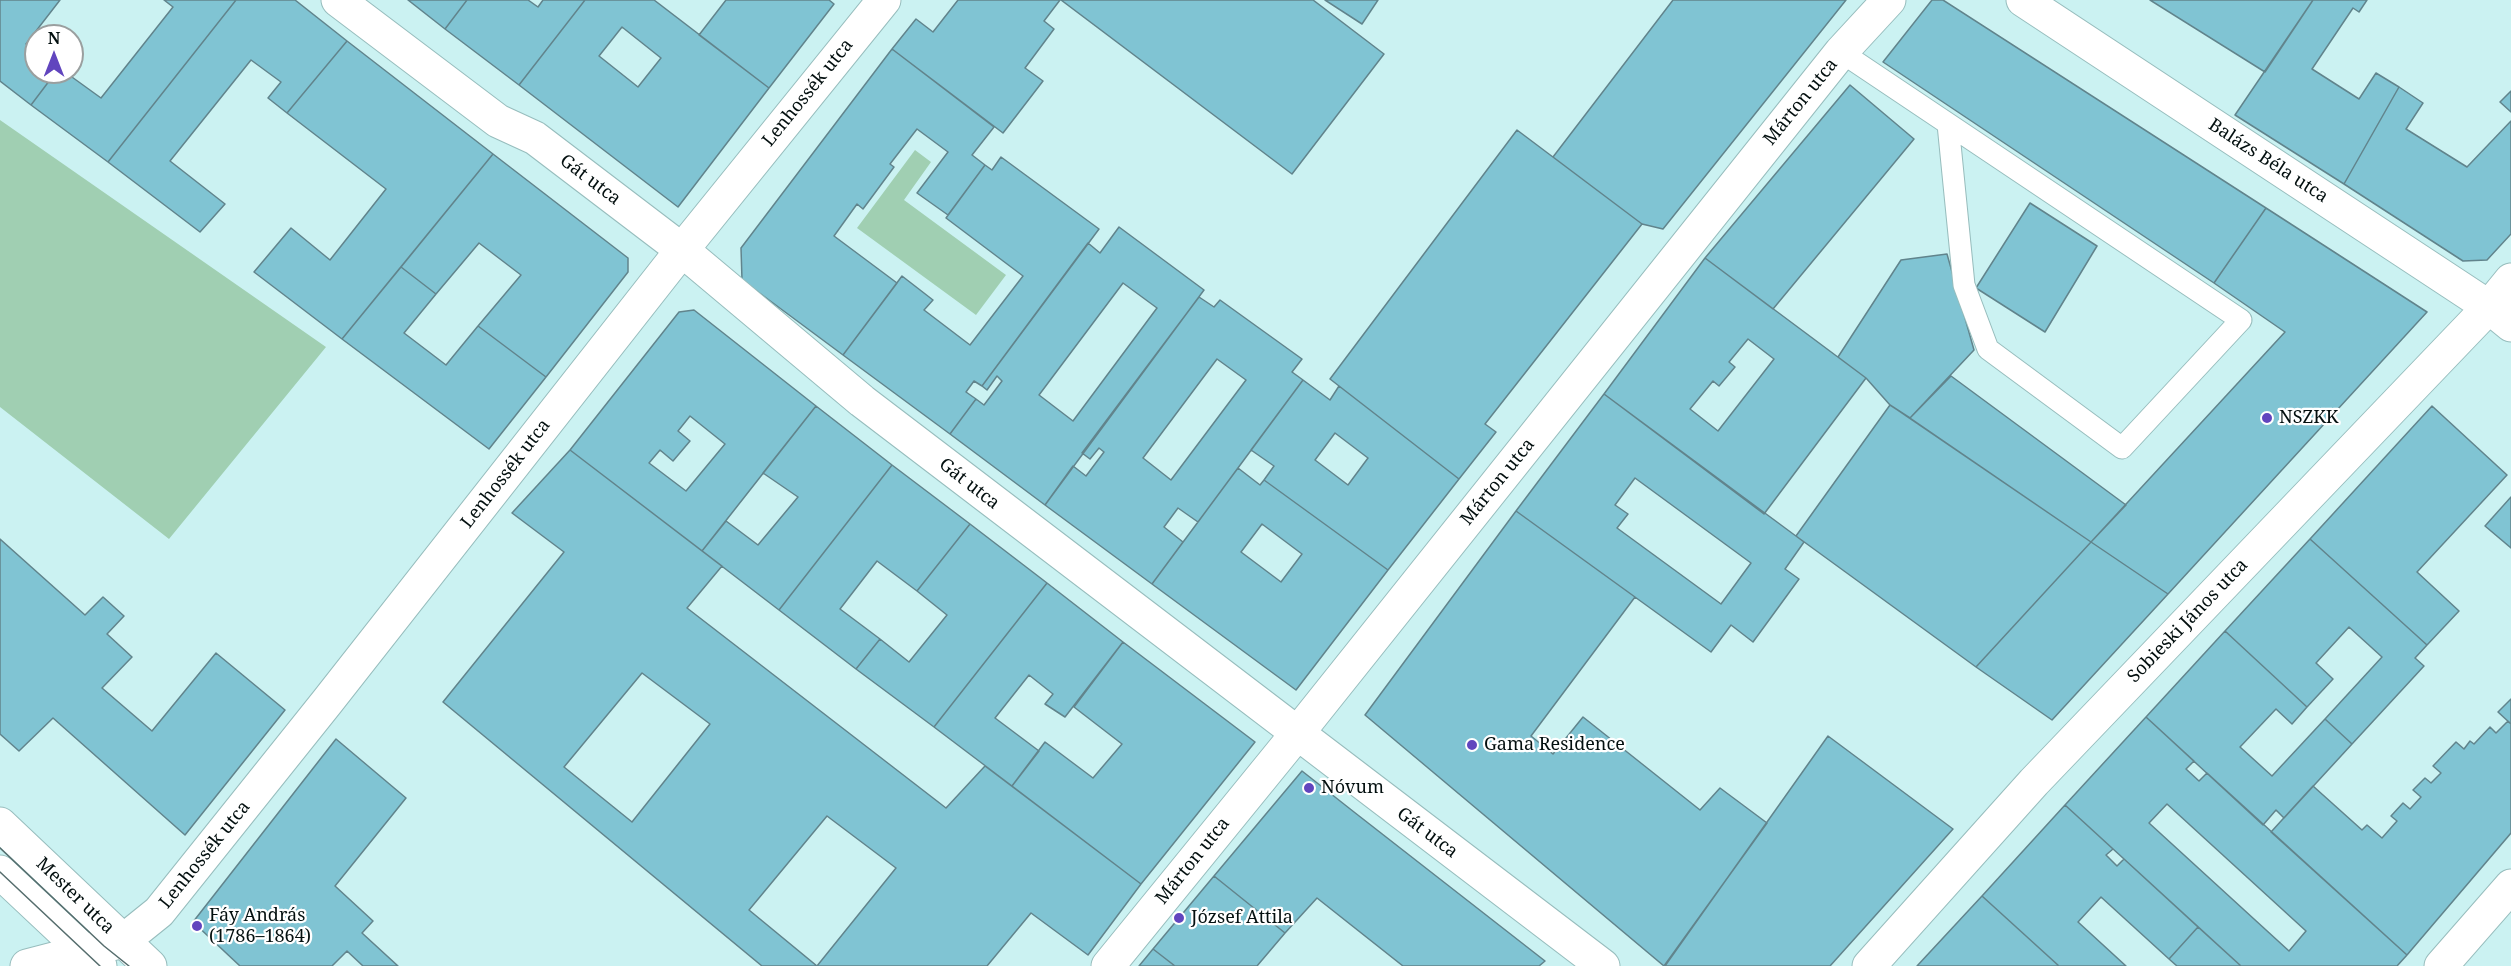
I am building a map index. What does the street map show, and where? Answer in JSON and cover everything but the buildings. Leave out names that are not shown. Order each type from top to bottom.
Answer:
[{"type":"street","name":"Gát utca","points":[[338,0],[498,121],[535,138],[682,250],[862,401],[1296,735],[1603,966]]},
{"type":"street","name":"Lenhossék utca","points":[[123,941],[159,912],[682,250],[884,0]]},
{"type":"street","name":"Márton utca","points":[[1108,966],[1296,735],[1841,52],[1889,0]]},
{"type":"street","name":"Balázs Béla utca","points":[[2024,0],[2500,316]]},
{"type":"street","name":"Sobieski János utca","points":[[1869,966],[2034,782],[2500,316],[2511,280]]},
{"type":"street","name":"Mester utca","points":[[0,824],[150,966]]},
{"type":"street","name":"Mester utca","points":[[0,872],[92,959]]},
{"type":"street","points":[[2441,966],[2511,886]]},
{"type":"street","points":[[27,966],[92,959],[123,941]]},
{"type":"lane","points":[[1841,52],[2241,320],[2122,448],[1988,349],[1964,285],[1948,124]]},
{"type":"green space","points":[[0,120],[326,347],[169,539],[0,407]]},
{"type":"green space","points":[[915,150],[931,162],[904,200],[1006,275],[976,315],[857,228]]},
{"type":"tram line","points":[[0,848],[104,946],[129,966]]},
{"type":"tram line","points":[[0,872],[100,966]]},
{"type":"place","name":"NSZKK","points":[[2267,418]]},
{"type":"place","name":"Gama Residence","points":[[1472,745]]},
{"type":"place","name":"Nóvum","points":[[1309,788]]},
{"type":"place","name":"József Attila","points":[[1179,918]]},
{"type":"place","name":"Fáy András (1786–1864)","points":[[197,926]]}]
